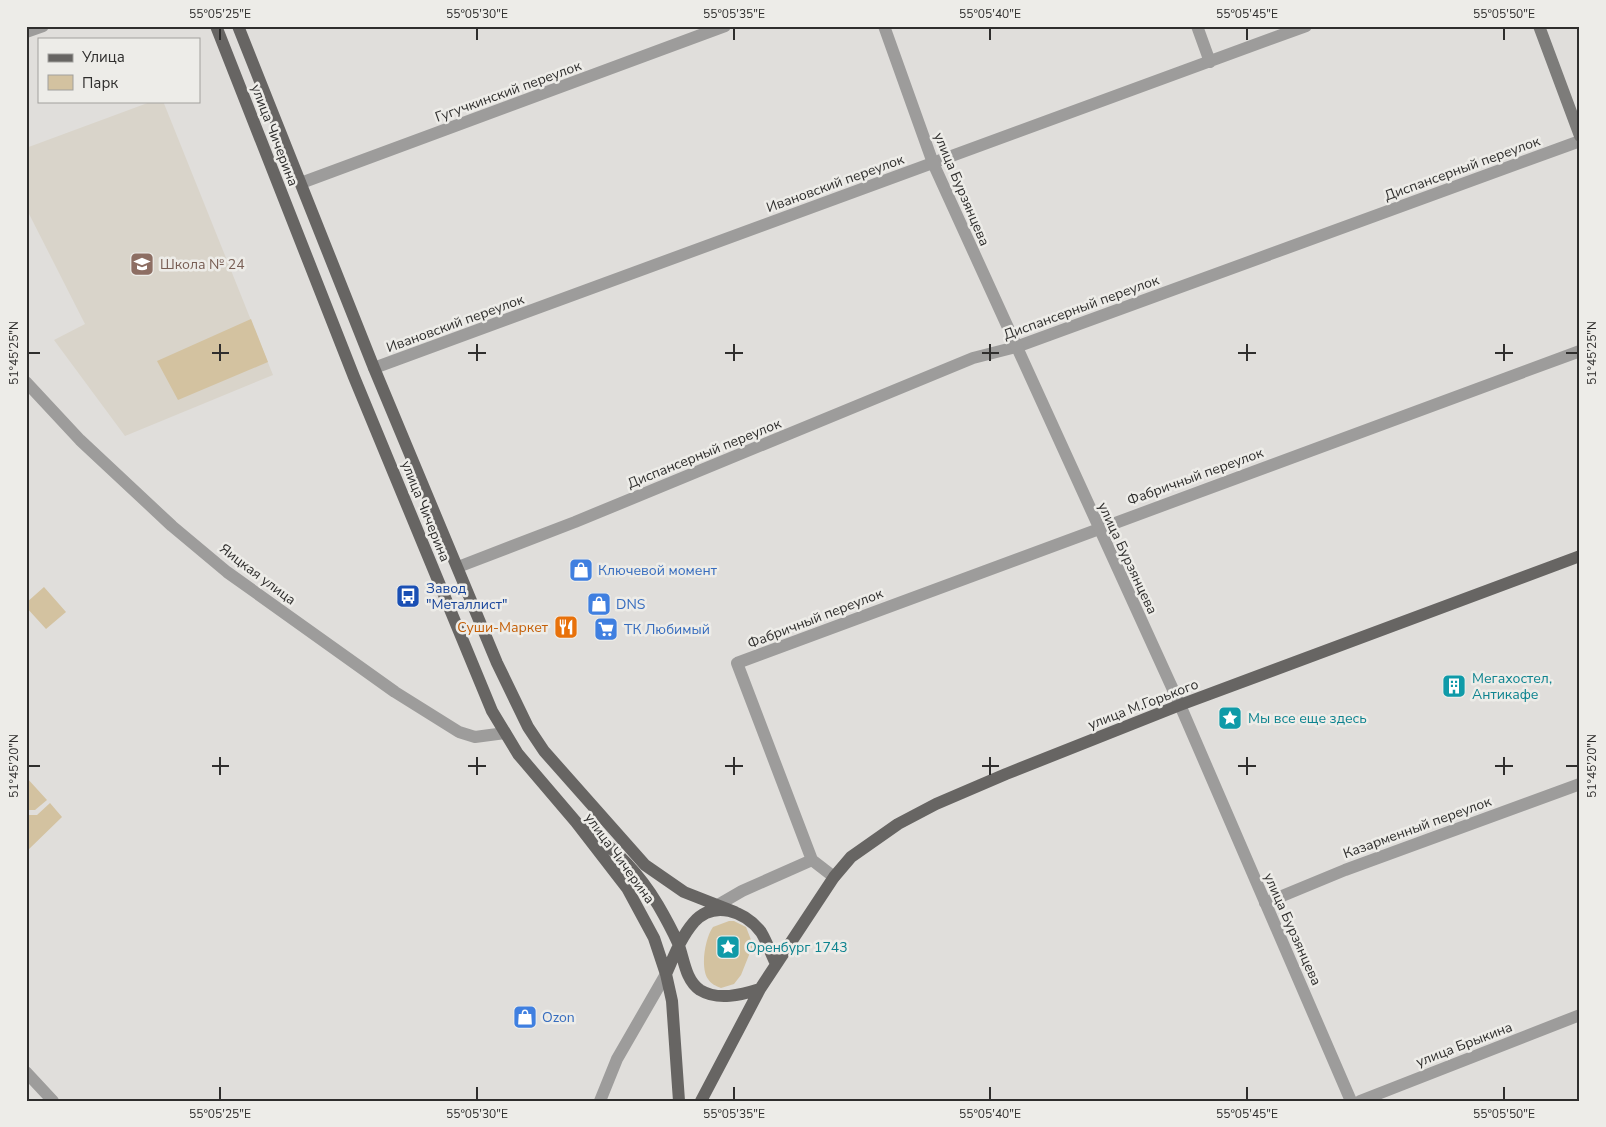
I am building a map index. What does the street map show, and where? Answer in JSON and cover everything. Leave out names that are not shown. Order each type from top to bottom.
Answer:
[{"type":"main road","name":"улица Чичерина","points":[[216,26],[354,377],[492,711],[505,733],[538,779],[576,822],[640,908],[654,938],[666,974],[676,1032],[679,1101]]},
{"type":"main road","name":"улица Чичерина","points":[[238,26],[374,368],[505,679],[528,727],[544,752],[645,865],[684,892],[735,912]]},
{"type":"main road","points":[[1539,26],[1580,136]]},
{"type":"main road","name":"улица М.Горького","points":[[776,964],[834,877],[851,857],[873,840],[936,804],[1180,705],[1580,556]]},
{"type":"main road","points":[[576,822],[626,860],[658,906],[681,951],[692,983],[701,990],[713,995],[730,996],[760,989]]},
{"type":"main road","points":[[666,974],[681,951],[689,930],[706,913],[723,909],[744,916],[762,934],[776,964],[760,989],[701,1101]]},
{"type":"street","points":[[26,32],[43,26]]},
{"type":"street","name":"Гугучкинский переулок","points":[[301,183],[725,26]]},
{"type":"street","name":"улица Бурзянцева","points":[[884,26],[933,163],[1097,528],[1180,705],[1352,1101]]},
{"type":"street","points":[[1197,26],[1210,62]]},
{"type":"street","name":"Ивановский переулок","points":[[374,368],[1306,26]]},
{"type":"street","name":"Диспансерный переулок","points":[[458,567],[584,518],[973,358],[1016,347],[1580,141]]},
{"type":"street","name":"Фабричный переулок","points":[[812,860],[737,663],[1097,528],[1580,351]]},
{"type":"street","name":"Яицкая улица","points":[[26,382],[87,446],[172,526],[227,572],[395,692],[459,732],[475,737],[505,733]]},
{"type":"street","name":"Казарменный переулок","points":[[1265,903],[1354,866],[1580,784]]},
{"type":"street","points":[[706,913],[742,890],[812,860],[834,877]]},
{"type":"street","points":[[600,1101],[617,1058],[666,974]]},
{"type":"street","name":"улица Брыкина","points":[[1360,1101],[1580,1015]]},
{"type":"street","points":[[26,1072],[53,1101]]},
{"type":"shaded area","name":"Школа № 24","points":[[150,102],[163,102],[273,375],[125,436],[54,340],[85,324],[26,208],[26,148]]},
{"type":"green space","points":[[251,319],[268,362],[178,400],[157,361]]},
{"type":"green space","points":[[44,587],[66,612],[46,629],[26,607],[26,603]]},
{"type":"green space","points":[[26,777],[47,800],[35,810],[26,810]]},
{"type":"green space","points":[[50,803],[62,817],[26,852],[26,815],[37,815]]},
{"type":"green space","points":[[734,921],[746,927],[753,945],[741,975],[734,984],[721,988],[715,986],[708,979],[704,968],[704,953],[713,927]]},
{"type":"place","name":"Школа № 24","points":[[142,264]]},
{"type":"place","name":"Ключевой момент","points":[[581,570]]},
{"type":"place","name":"Завод \"Металлист\"","points":[[408,596]]},
{"type":"place","name":"DNS","points":[[599,604]]},
{"type":"place","name":"Суши-Маркет","points":[[566,627]]},
{"type":"place","name":"ТК Любимый","points":[[606,629]]},
{"type":"place","name":"Мегахостел, Антикафе","points":[[1454,686]]},
{"type":"place","name":"Мы все еще здесь","points":[[1230,718]]},
{"type":"place","name":"Оренбург 1743","points":[[728,947]]},
{"type":"place","name":"Ozon","points":[[525,1017]]}]
